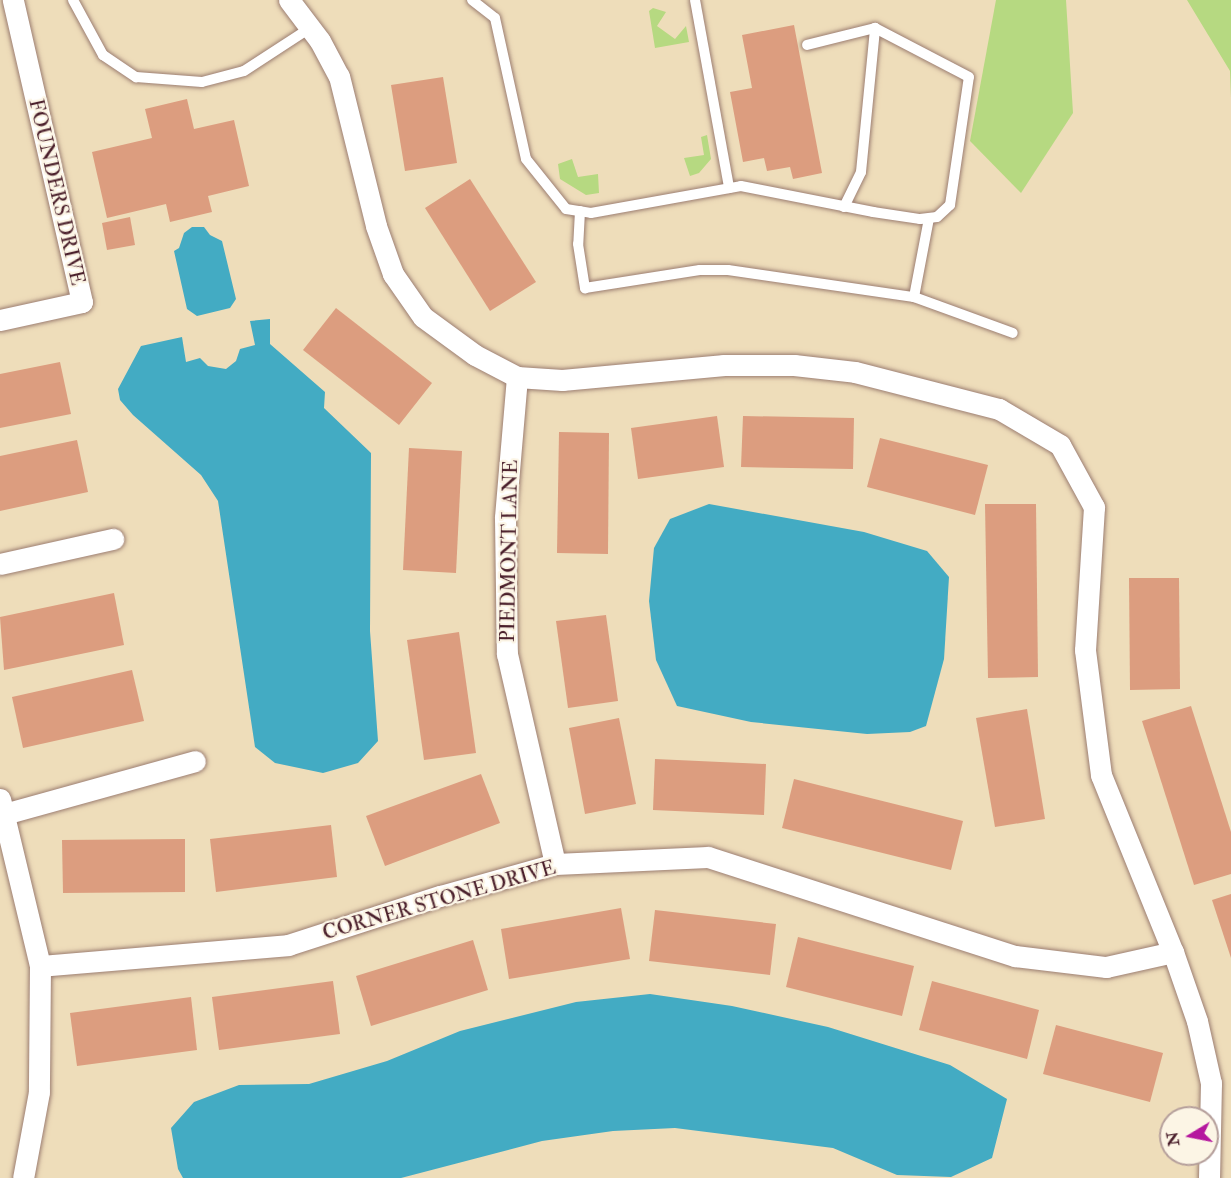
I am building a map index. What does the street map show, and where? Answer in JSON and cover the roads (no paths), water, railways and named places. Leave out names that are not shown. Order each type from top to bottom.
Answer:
[{"type":"street","name":"FOUNDERS DRIVE","points":[[0,321],[82,302],[13,0]]},
{"type":"street","points":[[289,0],[310,28],[339,76],[376,226],[393,274],[430,323],[517,377],[562,380],[724,365],[794,365],[855,372],[999,409],[1060,445],[1094,507],[1085,650],[1101,774],[1173,952],[1197,1021],[1211,1083],[1209,1178]]},
{"type":"street","name":"PIEDMONT LANE","points":[[517,377],[505,518],[507,654],[555,864]]},
{"type":"street","points":[[0,564],[112,538]]},
{"type":"street","points":[[23,1178],[39,1092],[40,966],[2,807],[195,761]]},
{"type":"street","name":"CORNER STONE DRIVE","points":[[40,966],[288,945],[440,896],[555,864],[708,856],[1015,956],[1106,967],[1173,952]]},
{"type":"lane","points":[[73,0],[103,55],[136,77],[202,82],[244,71],[310,28]]},
{"type":"lane","points":[[472,0],[495,18],[526,159],[566,209],[580,211],[741,186],[844,207],[929,218],[937,217],[950,205],[969,77],[875,28],[807,45]]},
{"type":"lane","points":[[695,0],[729,188]]},
{"type":"lane","points":[[844,207],[861,172],[875,28]]},
{"type":"lane","points":[[580,211],[578,244],[585,288],[700,270],[728,270],[914,297],[1013,333]]},
{"type":"lane","points":[[914,297],[929,218]]},
{"type":"water","points":[[192,227],[204,227],[210,235],[222,241],[236,299],[230,308],[197,316],[187,309],[174,251],[179,248],[184,233]]},
{"type":"water","points":[[270,319],[270,344],[325,392],[324,408],[371,453],[370,631],[378,741],[358,763],[323,773],[275,763],[255,747],[218,501],[201,475],[133,415],[120,400],[118,389],[141,346],[182,337],[186,362],[200,358],[208,366],[226,369],[236,361],[240,349],[255,345],[250,321]]},
{"type":"water","points":[[709,504],[864,532],[927,551],[949,577],[944,659],[926,726],[910,732],[867,734],[751,722],[677,706],[656,660],[649,601],[654,548],[670,519]]},
{"type":"water","points":[[650,994],[732,1006],[828,1027],[950,1065],[1007,1099],[992,1158],[951,1177],[897,1175],[833,1148],[675,1128],[613,1131],[542,1141],[401,1178],[183,1178],[178,1169],[171,1128],[194,1102],[239,1085],[309,1084],[387,1061],[460,1031],[576,1002]]}]
